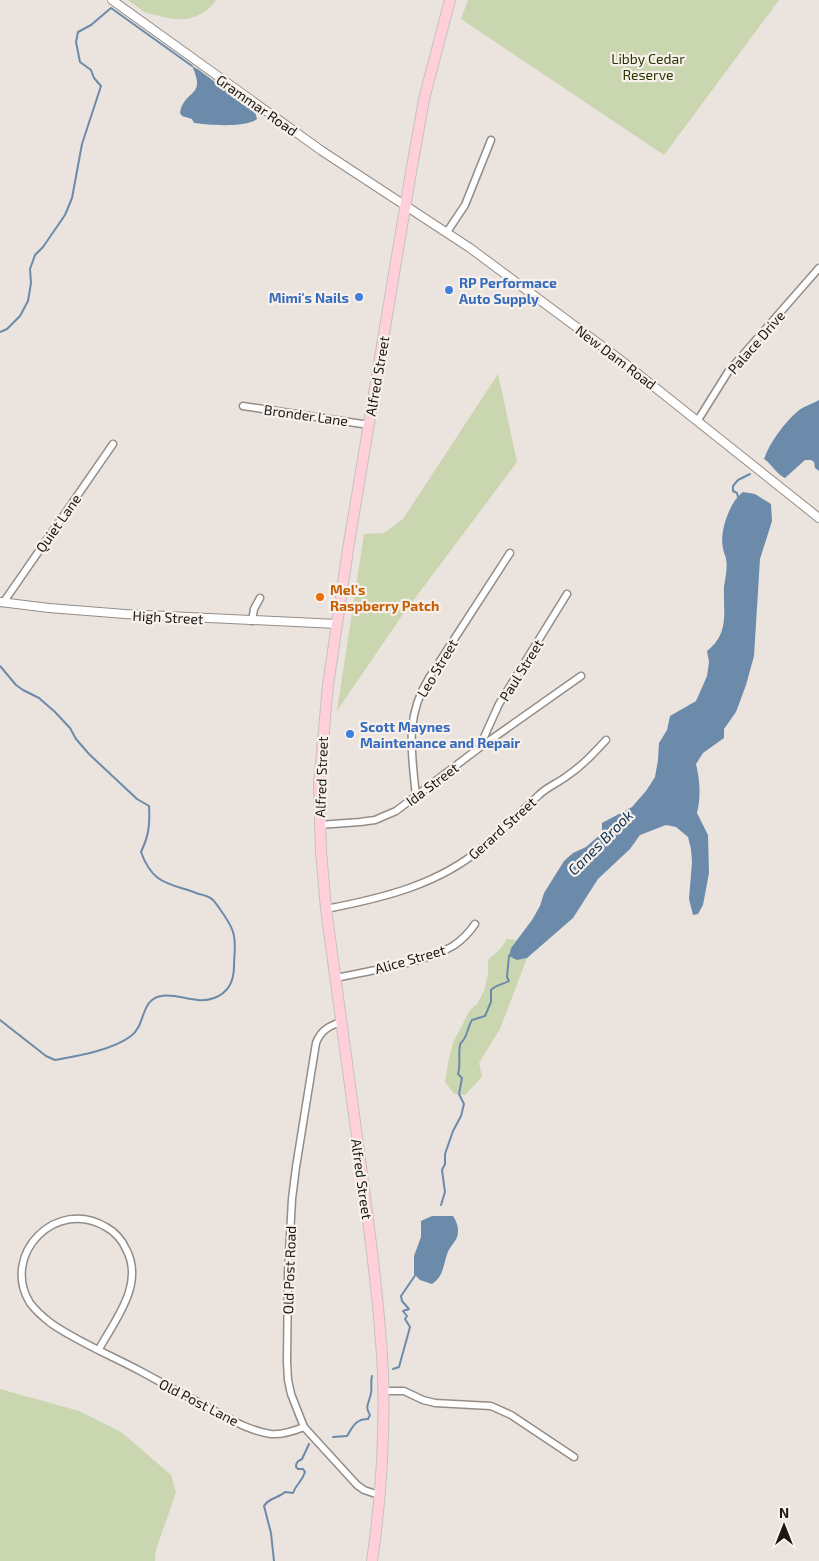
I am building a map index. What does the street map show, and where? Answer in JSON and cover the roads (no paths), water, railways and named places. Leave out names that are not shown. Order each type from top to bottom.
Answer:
[{"type":"main road","name":"Alfred Street","points":[[372,1561],[378,1521],[382,1448],[381,1339],[375,1274],[326,909],[319,825],[319,785],[322,736],[369,425],[424,99],[450,0]]},
{"type":"street","name":"Grammar Road","points":[[112,0],[326,154],[406,205]]},
{"type":"street","points":[[447,232],[465,205],[491,140]]},
{"type":"street","name":"New Dam Road","points":[[406,205],[447,232],[618,358],[819,518]]},
{"type":"street","name":"Palace Drive","points":[[698,420],[728,372],[819,268]]},
{"type":"street","name":"Bronder Lane","points":[[243,406],[369,425]]},
{"type":"street","name":"Quiet Lane","points":[[1,603],[114,444]]},
{"type":"street","name":"Leo Street","points":[[416,797],[411,743],[413,715],[418,698],[510,553]]},
{"type":"street","name":"Paul Street","points":[[479,748],[499,704],[567,594]]},
{"type":"street","points":[[252,621],[254,609],[260,598]]},
{"type":"street","name":"High Street","points":[[1,603],[95,612],[338,624]]},
{"type":"street","name":"Ida Street","points":[[319,825],[375,820],[396,811],[479,748],[581,676]]},
{"type":"street","name":"Gerard Street","points":[[326,909],[400,892],[458,866],[485,846],[540,793],[566,778],[606,740]]},
{"type":"street","name":"Alice Street","points":[[336,978],[445,950],[463,938],[475,924]]},
{"type":"street","name":"Old Post Road","points":[[341,1022],[323,1030],[316,1043],[296,1166],[288,1271],[287,1362],[291,1394],[304,1427],[357,1485],[364,1490],[379,1495]]},
{"type":"street","name":"Old Post Lane","points":[[99,1349],[130,1290],[133,1274],[131,1259],[124,1245],[108,1228],[87,1220],[64,1220],[49,1226],[42,1232],[29,1246],[25,1255],[22,1274],[25,1292],[29,1301],[41,1316],[64,1331],[250,1428],[285,1434],[304,1427]]},
{"type":"street","points":[[382,1391],[404,1391],[423,1400],[435,1403],[491,1406],[511,1415],[574,1457]]},
{"type":"water","points":[[192,66],[255,112],[257,119],[244,124],[217,125],[194,123],[192,119],[182,116],[180,113],[182,105],[196,89],[196,76]]},
{"type":"water","points":[[819,400],[819,471],[815,468],[814,462],[805,460],[785,478],[764,459],[778,433],[793,416],[798,411]]},
{"type":"water","points":[[743,492],[755,494],[771,504],[772,521],[760,559],[754,656],[746,685],[736,712],[724,729],[724,738],[703,753],[696,764],[700,788],[697,813],[708,835],[709,873],[703,905],[698,914],[693,915],[689,899],[692,862],[688,837],[676,827],[666,825],[640,835],[630,849],[598,879],[573,918],[527,958],[517,960],[509,956],[511,948],[532,920],[540,906],[544,893],[564,861],[573,853],[586,847],[602,833],[602,823],[632,807],[646,791],[655,777],[659,743],[667,730],[670,716],[696,701],[707,676],[709,662],[707,651],[719,637],[724,622],[724,587],[727,566],[722,541],[724,526],[730,509],[738,496]]},
{"type":"water","points":[[432,1216],[453,1216],[457,1223],[458,1231],[457,1238],[448,1252],[442,1272],[432,1284],[420,1280],[414,1274],[414,1256],[421,1237],[421,1221]]},
{"type":"waterway","points":[[0,332],[7,329],[20,316],[28,301],[31,283],[30,269],[35,255],[43,247],[65,215],[72,198],[82,144],[101,86],[94,78],[91,70],[80,62],[76,42],[78,32],[91,25],[111,8],[192,66]]},
{"type":"waterway","name":"Canes Brook","points":[[738,497],[737,493],[733,491],[733,486],[738,480],[750,474]]},
{"type":"waterway","points":[[0,666],[16,685],[39,698],[55,712],[70,728],[76,739],[89,754],[137,799],[149,806],[148,830],[141,852],[146,863],[151,871],[164,882],[207,896],[213,900],[231,927],[235,947],[233,977],[223,993],[208,1000],[194,1000],[174,996],[154,998],[146,1008],[136,1031],[123,1041],[105,1049],[55,1060],[46,1056],[0,1020]]},
{"type":"waterway","name":"Canes Brook","points":[[441,1205],[445,1192],[442,1170],[445,1164],[445,1154],[464,1104],[459,1094],[462,1078],[458,1074],[460,1045],[472,1020],[485,1016],[491,1002],[491,990],[509,981],[507,977],[510,955]]},
{"type":"waterway","name":"Canes Brook","points":[[393,1369],[399,1367],[410,1327],[405,1319],[407,1316],[403,1311],[409,1309],[402,1301],[401,1296],[416,1274]]},
{"type":"waterway","name":"Canes Brook","points":[[333,1437],[347,1436],[353,1426],[364,1419],[368,1419],[370,1415],[367,1406],[371,1392],[372,1376]]},
{"type":"waterway","name":"Canes Brook","points":[[274,1561],[271,1533],[264,1506],[268,1501],[285,1492],[293,1493],[305,1472],[303,1469],[298,1469],[296,1464],[302,1459],[309,1444]]},
{"type":"place","name":"RP Performace Auto Supply","points":[[449,290]]},
{"type":"place","name":"Mimi's Nails","points":[[359,297]]},
{"type":"place","name":"Mel's Raspberry Patch","points":[[320,597]]},
{"type":"place","name":"Scott Maynes Maintenance and Repair","points":[[350,734]]},
{"type":"park label","name":"Libby Cedar Reserve","points":[[648,66]]}]
